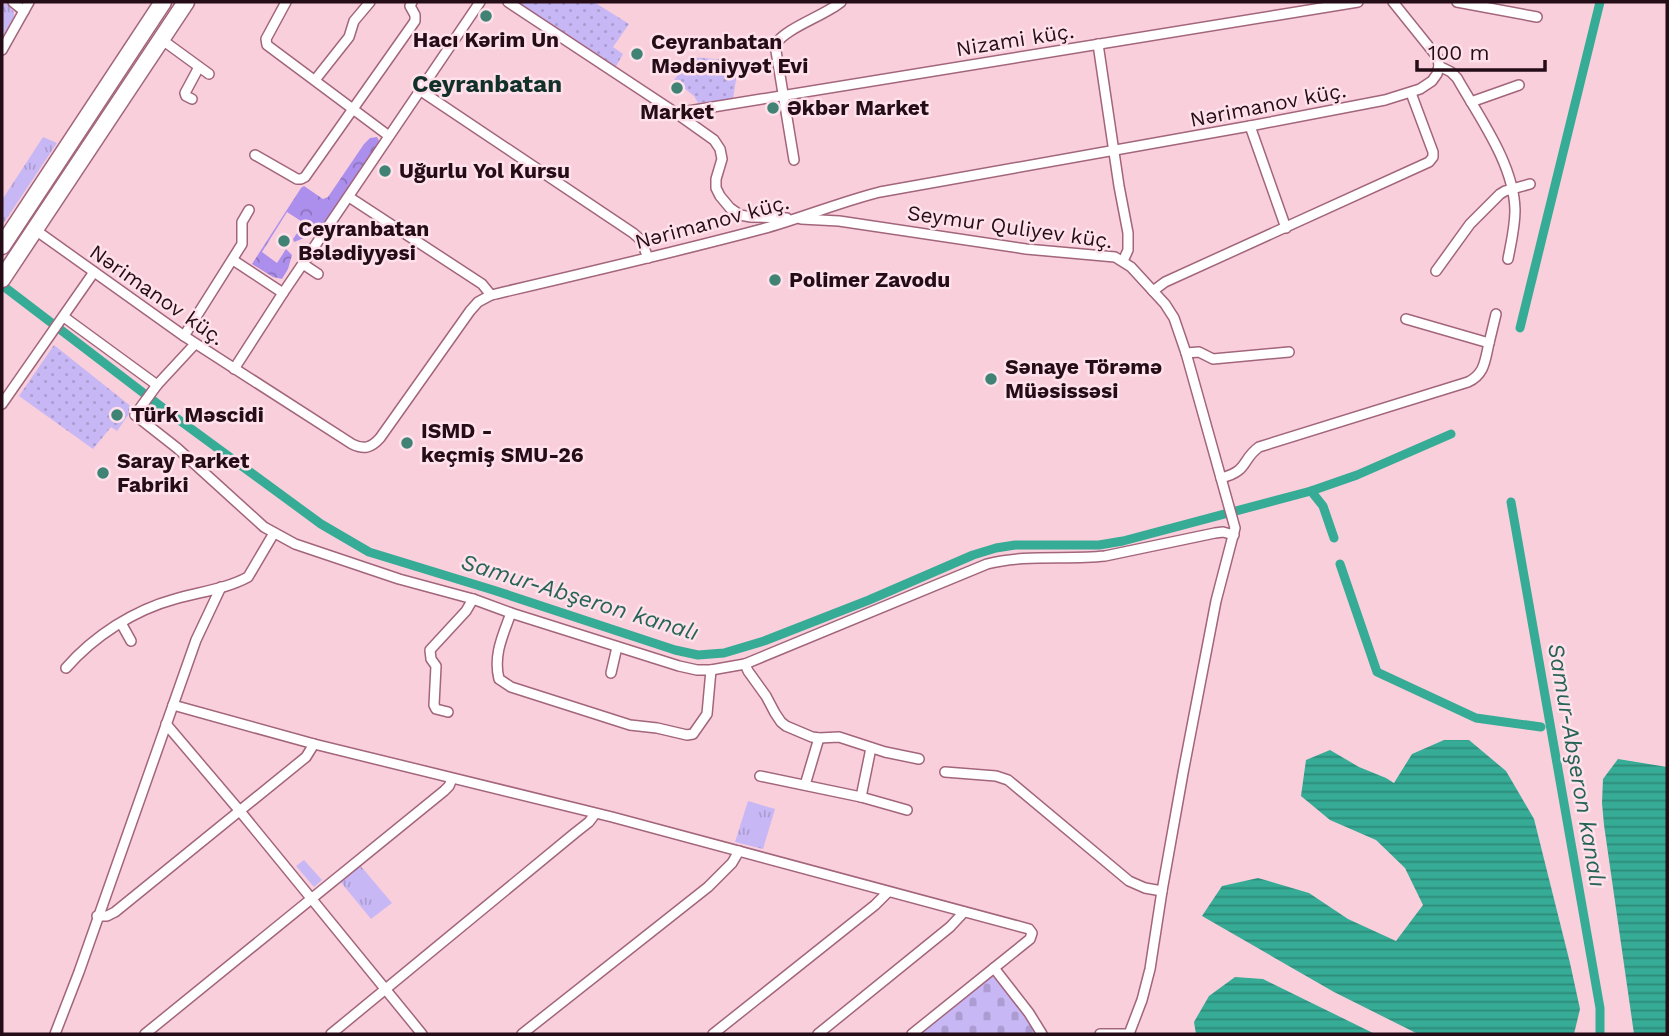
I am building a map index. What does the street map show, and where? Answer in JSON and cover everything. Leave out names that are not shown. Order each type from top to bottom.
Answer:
[{"type":"highway","points":[[3,240],[163,2]]},
{"type":"highway","points":[[2,279],[186,2]]},
{"type":"street","points":[[13,2],[24,11]]},
{"type":"street","points":[[2,50],[30,2]]},
{"type":"street","points":[[286,2],[265,43],[389,136]]},
{"type":"street","points":[[315,80],[349,37],[354,21],[370,2]]},
{"type":"street","points":[[255,155],[297,179],[302,179],[415,21],[410,6],[412,2]]},
{"type":"street","points":[[234,369],[480,2]]},
{"type":"street","points":[[508,2],[714,140],[722,159],[716,188],[730,208],[740,215],[751,217],[793,218]]},
{"type":"street","points":[[794,160],[775,51],[777,41],[841,2]]},
{"type":"street","name":"Nizami küç.","points":[[676,113],[1359,2]]},
{"type":"street","points":[[1393,2],[1432,49],[1438,58],[1439,66],[1457,78],[1502,157],[1513,189],[1515,210],[1508,258]]},
{"type":"street","points":[[1457,2],[1537,17]]},
{"type":"street","points":[[161,39],[209,74]]},
{"type":"street","points":[[1098,44],[1128,233],[1128,250],[1123,261]]},
{"type":"street","name":"Nərimanov küç.","points":[[34,229],[195,344],[352,444],[367,448],[380,438],[470,311],[478,302],[491,295],[763,228],[880,192],[1375,102],[1420,89],[1432,81],[1439,66]]},
{"type":"street","points":[[192,99],[185,93],[199,67]]},
{"type":"street","points":[[1471,102],[1519,85]]},
{"type":"street","points":[[421,91],[633,233],[641,240],[648,258]]},
{"type":"street","points":[[1153,291],[1165,282],[1429,162],[1433,152],[1411,93]]},
{"type":"street","points":[[1250,126],[1286,228]]},
{"type":"street","points":[[1436,271],[1475,218],[1500,194],[1531,184]]},
{"type":"street","points":[[349,197],[482,284],[491,295]]},
{"type":"street","points":[[184,336],[242,244],[242,222],[249,210]]},
{"type":"street","name":"Seymur Quliyev küç.","points":[[793,218],[839,220],[1026,249],[1115,257],[1131,267],[1165,304],[1174,318],[1222,478],[1234,522],[1234,534],[1210,631],[1162,891],[1149,977],[1127,1034]]},
{"type":"street","points":[[233,260],[283,293]]},
{"type":"street","points":[[303,264],[318,274]]},
{"type":"street","points":[[2,404],[94,272]]},
{"type":"street","points":[[1222,478],[1238,472],[1259,447],[1476,378],[1481,372],[1496,314]]},
{"type":"street","points":[[63,318],[157,385]]},
{"type":"street","points":[[1406,319],[1489,343]]},
{"type":"street","points":[[195,344],[157,385],[135,415],[177,448],[264,527],[295,544],[350,563],[696,670],[746,664],[987,564],[1023,558],[1090,558],[1215,533],[1234,534]]},
{"type":"street","points":[[1186,354],[1199,352],[1213,359],[1289,352]]},
{"type":"street","points":[[66,668],[90,644],[143,611],[172,599],[248,577],[274,533]]},
{"type":"street","points":[[55,1034],[196,640],[221,587]]},
{"type":"street","points":[[448,712],[436,709],[433,705],[436,666],[431,659],[430,650],[466,611],[473,599]]},
{"type":"street","points":[[511,613],[497,655],[499,679],[512,687],[630,725],[693,734],[707,714],[711,670]]},
{"type":"street","points":[[121,624],[131,641]]},
{"type":"street","points":[[611,673],[617,647]]},
{"type":"street","points":[[746,664],[748,671],[786,726],[819,738],[839,737],[902,757],[919,759]]},
{"type":"street","points":[[173,705],[314,744],[612,817],[1030,929],[1030,939],[912,1034]]},
{"type":"street","points":[[166,724],[422,1034]]},
{"type":"street","points":[[805,785],[819,738]]},
{"type":"street","points":[[97,916],[107,916],[115,912],[306,757],[314,744]]},
{"type":"street","points":[[862,797],[871,748]]},
{"type":"street","points":[[945,772],[996,776],[1008,780],[1129,881],[1162,891]]},
{"type":"street","points":[[760,776],[862,797],[907,810]]},
{"type":"street","points":[[145,1034],[444,791],[452,779]]},
{"type":"street","points":[[331,1034],[575,834],[595,814]]},
{"type":"street","points":[[522,1034],[708,887],[732,863],[739,851]]},
{"type":"street","points":[[713,1034],[875,905],[888,891]]},
{"type":"street","points":[[818,1034],[950,927],[964,912]]},
{"type":"street","points":[[994,968],[1042,1034]]},
{"type":"street","points":[[1100,1034],[1127,1034]]},
{"type":"green space","points":[[518,2],[594,2],[629,24],[613,47],[623,54],[615,68]]},
{"type":"green space","points":[[2,4],[8,4],[14,17],[2,38]]},
{"type":"green space","points":[[691,57],[739,61],[733,99],[698,103],[694,96],[674,80]]},
{"type":"green space","points":[[43,137],[57,143],[3,224],[2,200]]},
{"type":"green space","points":[[377,137],[379,141],[376,150],[318,233],[307,234],[294,242],[293,239],[304,223],[287,212],[262,252],[277,263],[286,249],[292,255],[282,279],[273,277],[252,264],[301,188],[304,186],[323,199],[328,197],[364,144],[370,138]]},
{"type":"green space","points":[[54,345],[133,408],[117,431],[111,427],[93,449],[19,396]]},
{"type":"green space","points":[[748,801],[775,809],[763,849],[735,842]]},
{"type":"green space","points":[[304,860],[322,880],[314,887],[296,866]]},
{"type":"green space","points":[[359,864],[392,903],[371,919],[339,880]]},
{"type":"green space","points":[[991,975],[1012,996],[1037,1031],[1036,1034],[917,1034]]},
{"type":"shaded area","points":[[1444,740],[1469,740],[1506,771],[1534,819],[1580,1009],[1574,1034],[1418,1034],[1334,992],[1202,916],[1222,886],[1258,878],[1309,893],[1348,919],[1396,941],[1423,905],[1405,868],[1376,840],[1330,820],[1301,796],[1306,760],[1330,750],[1394,783],[1412,754]]},
{"type":"shaded area","points":[[1618,759],[1667,767],[1667,1034],[1634,1034],[1602,803],[1603,779]]},
{"type":"shaded area","points":[[1235,977],[1263,979],[1375,1034],[1196,1034],[1194,1022],[1209,996]]},
{"type":"waterway","points":[[1520,328],[1600,2]]},
{"type":"waterway","name":"Samur-Abşeron kanalı","points":[[2,285],[321,524],[369,552],[675,650],[698,655],[724,653],[764,641],[996,548],[1015,545],[1099,545],[1123,541],[1311,491],[1357,475],[1451,434]]},
{"type":"waterway","points":[[1311,491],[1323,506],[1334,538]]},
{"type":"waterway","name":"Samur-Abşeron kanalı","points":[[1511,502],[1600,1008],[1600,1034]]},
{"type":"waterway","points":[[1340,564],[1377,672],[1476,718],[1541,727]]},
{"type":"place","name":"Hacı Kərim Un","points":[[486,16]]},
{"type":"place","name":"Ceyranbatan Mədəniyyət Evi","points":[[637,54]]},
{"type":"place","name":"Market","points":[[677,88]]},
{"type":"place","name":"Əkbər Market","points":[[773,108]]},
{"type":"place","name":"Uğurlu Yol Kursu","points":[[385,171]]},
{"type":"place","name":"Ceyranbatan Bələdiyyəsi","points":[[284,241]]},
{"type":"place","name":"Polimer Zavodu","points":[[775,280]]},
{"type":"place","name":"Sənaye Törəmə Müəsissəsi","points":[[991,379]]},
{"type":"place","name":"Türk Məscidi","points":[[117,415]]},
{"type":"place","name":"ISMD - keçmiş SMU-26","points":[[407,443]]},
{"type":"place","name":"Saray Parket Fabriki","points":[[103,473]]},
{"type":"district","name":"Ceyranbatan","points":[[487,84]]}]
